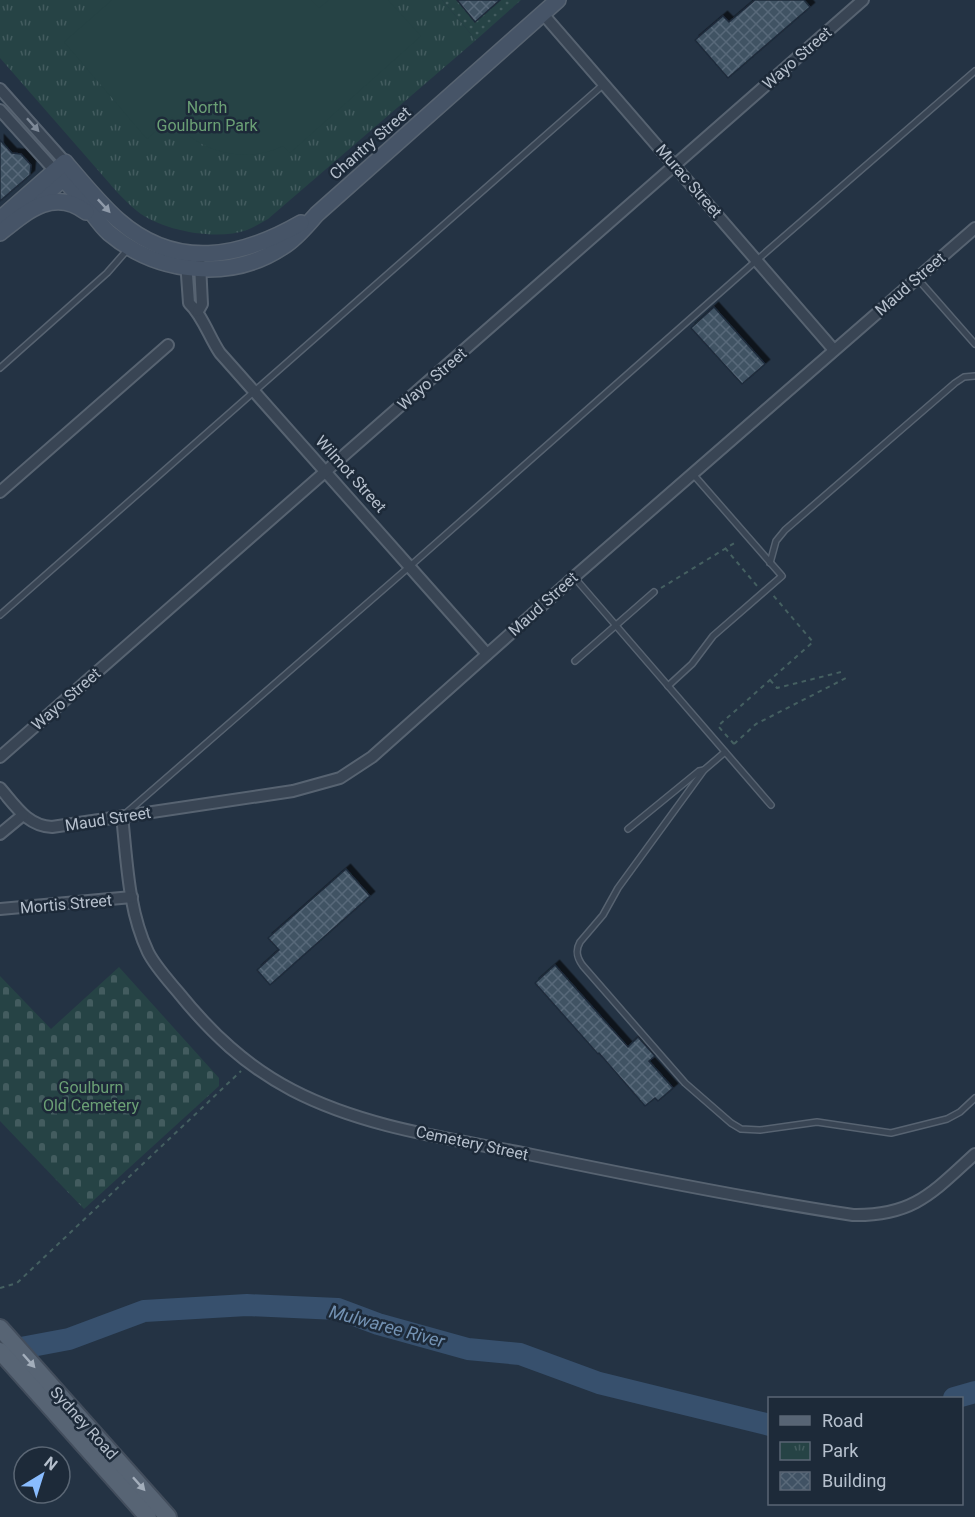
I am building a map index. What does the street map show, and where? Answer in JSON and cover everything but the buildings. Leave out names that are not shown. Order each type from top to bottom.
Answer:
[{"type":"main road","name":"Chantry Street","points":[[193,260],[234,268],[260,259],[286,245],[317,214],[558,0]]},
{"type":"main road","points":[[64,171],[99,224]]},
{"type":"main road","points":[[1,227],[64,171]]},
{"type":"main road","points":[[64,171],[128,228],[193,260]]},
{"type":"main road","points":[[1,227],[40,205],[59,200],[75,204],[130,248],[154,259],[193,260]]},
{"type":"main road","name":"Sydney Road","points":[[0,1328],[148,1517]]},
{"type":"main road","name":"Sydney Road","points":[[0,1351],[51,1396],[168,1517]]},
{"type":"street","name":"Wayo Street","points":[[0,757],[863,0]]},
{"type":"street","name":"Murac Street","points":[[543,14],[834,350]]},
{"type":"street","points":[[0,89],[64,171]]},
{"type":"street","points":[[0,110],[64,171]]},
{"type":"street","name":"Maud Street","points":[[23,815],[40,825],[58,827],[263,796],[340,778],[356,769],[975,228]]},
{"type":"street","name":"Wilmot Street","points":[[193,260],[202,304],[198,310],[215,346],[254,393],[487,654]]},
{"type":"street","points":[[0,492],[168,345]]},
{"type":"street","points":[[0,788],[23,815],[0,834]]},
{"type":"street","name":"Cemetery Street","points":[[122,816],[132,897],[138,926],[148,953],[196,1014],[225,1045],[256,1070],[332,1108],[381,1124],[635,1176],[854,1215],[878,1215],[903,1209],[926,1197],[975,1155]]},
{"type":"street","name":"Mortis Street","points":[[0,909],[132,897]]},
{"type":"lane","points":[[122,816],[975,70]]},
{"type":"lane","points":[[0,615],[604,84]]},
{"type":"lane","points":[[0,368],[107,273],[130,248]]},
{"type":"lane","points":[[917,278],[975,344]]},
{"type":"lane","points":[[770,563],[776,541],[785,531],[955,382],[964,377],[975,376]]},
{"type":"lane","points":[[668,686],[696,660],[713,636],[782,576],[693,473]]},
{"type":"lane","points":[[574,577],[771,805]]},
{"type":"lane","points":[[575,661],[654,592]]},
{"type":"lane","points":[[725,752],[704,770],[618,888],[603,915],[580,942],[576,951],[583,966],[685,1083],[741,1129],[752,1130],[824,1122],[891,1133],[947,1119],[960,1112],[975,1098]]},
{"type":"lane","points":[[628,829],[699,771],[704,770]]},
{"type":"path","points":[[654,592],[736,542]]},
{"type":"path","points":[[725,548],[758,587]]},
{"type":"path","points":[[772,594],[813,642],[718,726],[734,744],[756,724],[846,678]]},
{"type":"path","points":[[770,680],[777,688],[842,672]]},
{"type":"path","points":[[0,1288],[17,1283],[241,1071]]},
{"type":"green space","name":"North Goulburn Park","points":[[0,0],[442,0],[476,40],[268,219],[247,230],[235,233],[206,234],[175,229],[148,218],[134,209],[117,192],[0,58]]},
{"type":"green space","points":[[112,0],[311,0],[319,8],[329,0],[388,0],[421,36],[290,153],[283,146],[259,154],[234,154],[210,148],[198,142],[186,133],[172,117],[147,139],[64,42]]},
{"type":"green space","points":[[442,0],[521,0],[476,40]]},
{"type":"green space","name":"Goulburn Old Cemetery","points":[[119,967],[219,1078],[219,1086],[84,1209],[0,1121],[0,976],[51,1029]]},
{"type":"waterway","name":"Mulwaree River","points":[[0,1352],[69,1339],[144,1311],[247,1305],[338,1309],[378,1324],[468,1349],[520,1354],[599,1383],[768,1425]]},
{"type":"waterway","name":"Mulwaree River","points":[[958,1397],[975,1392]]}]
